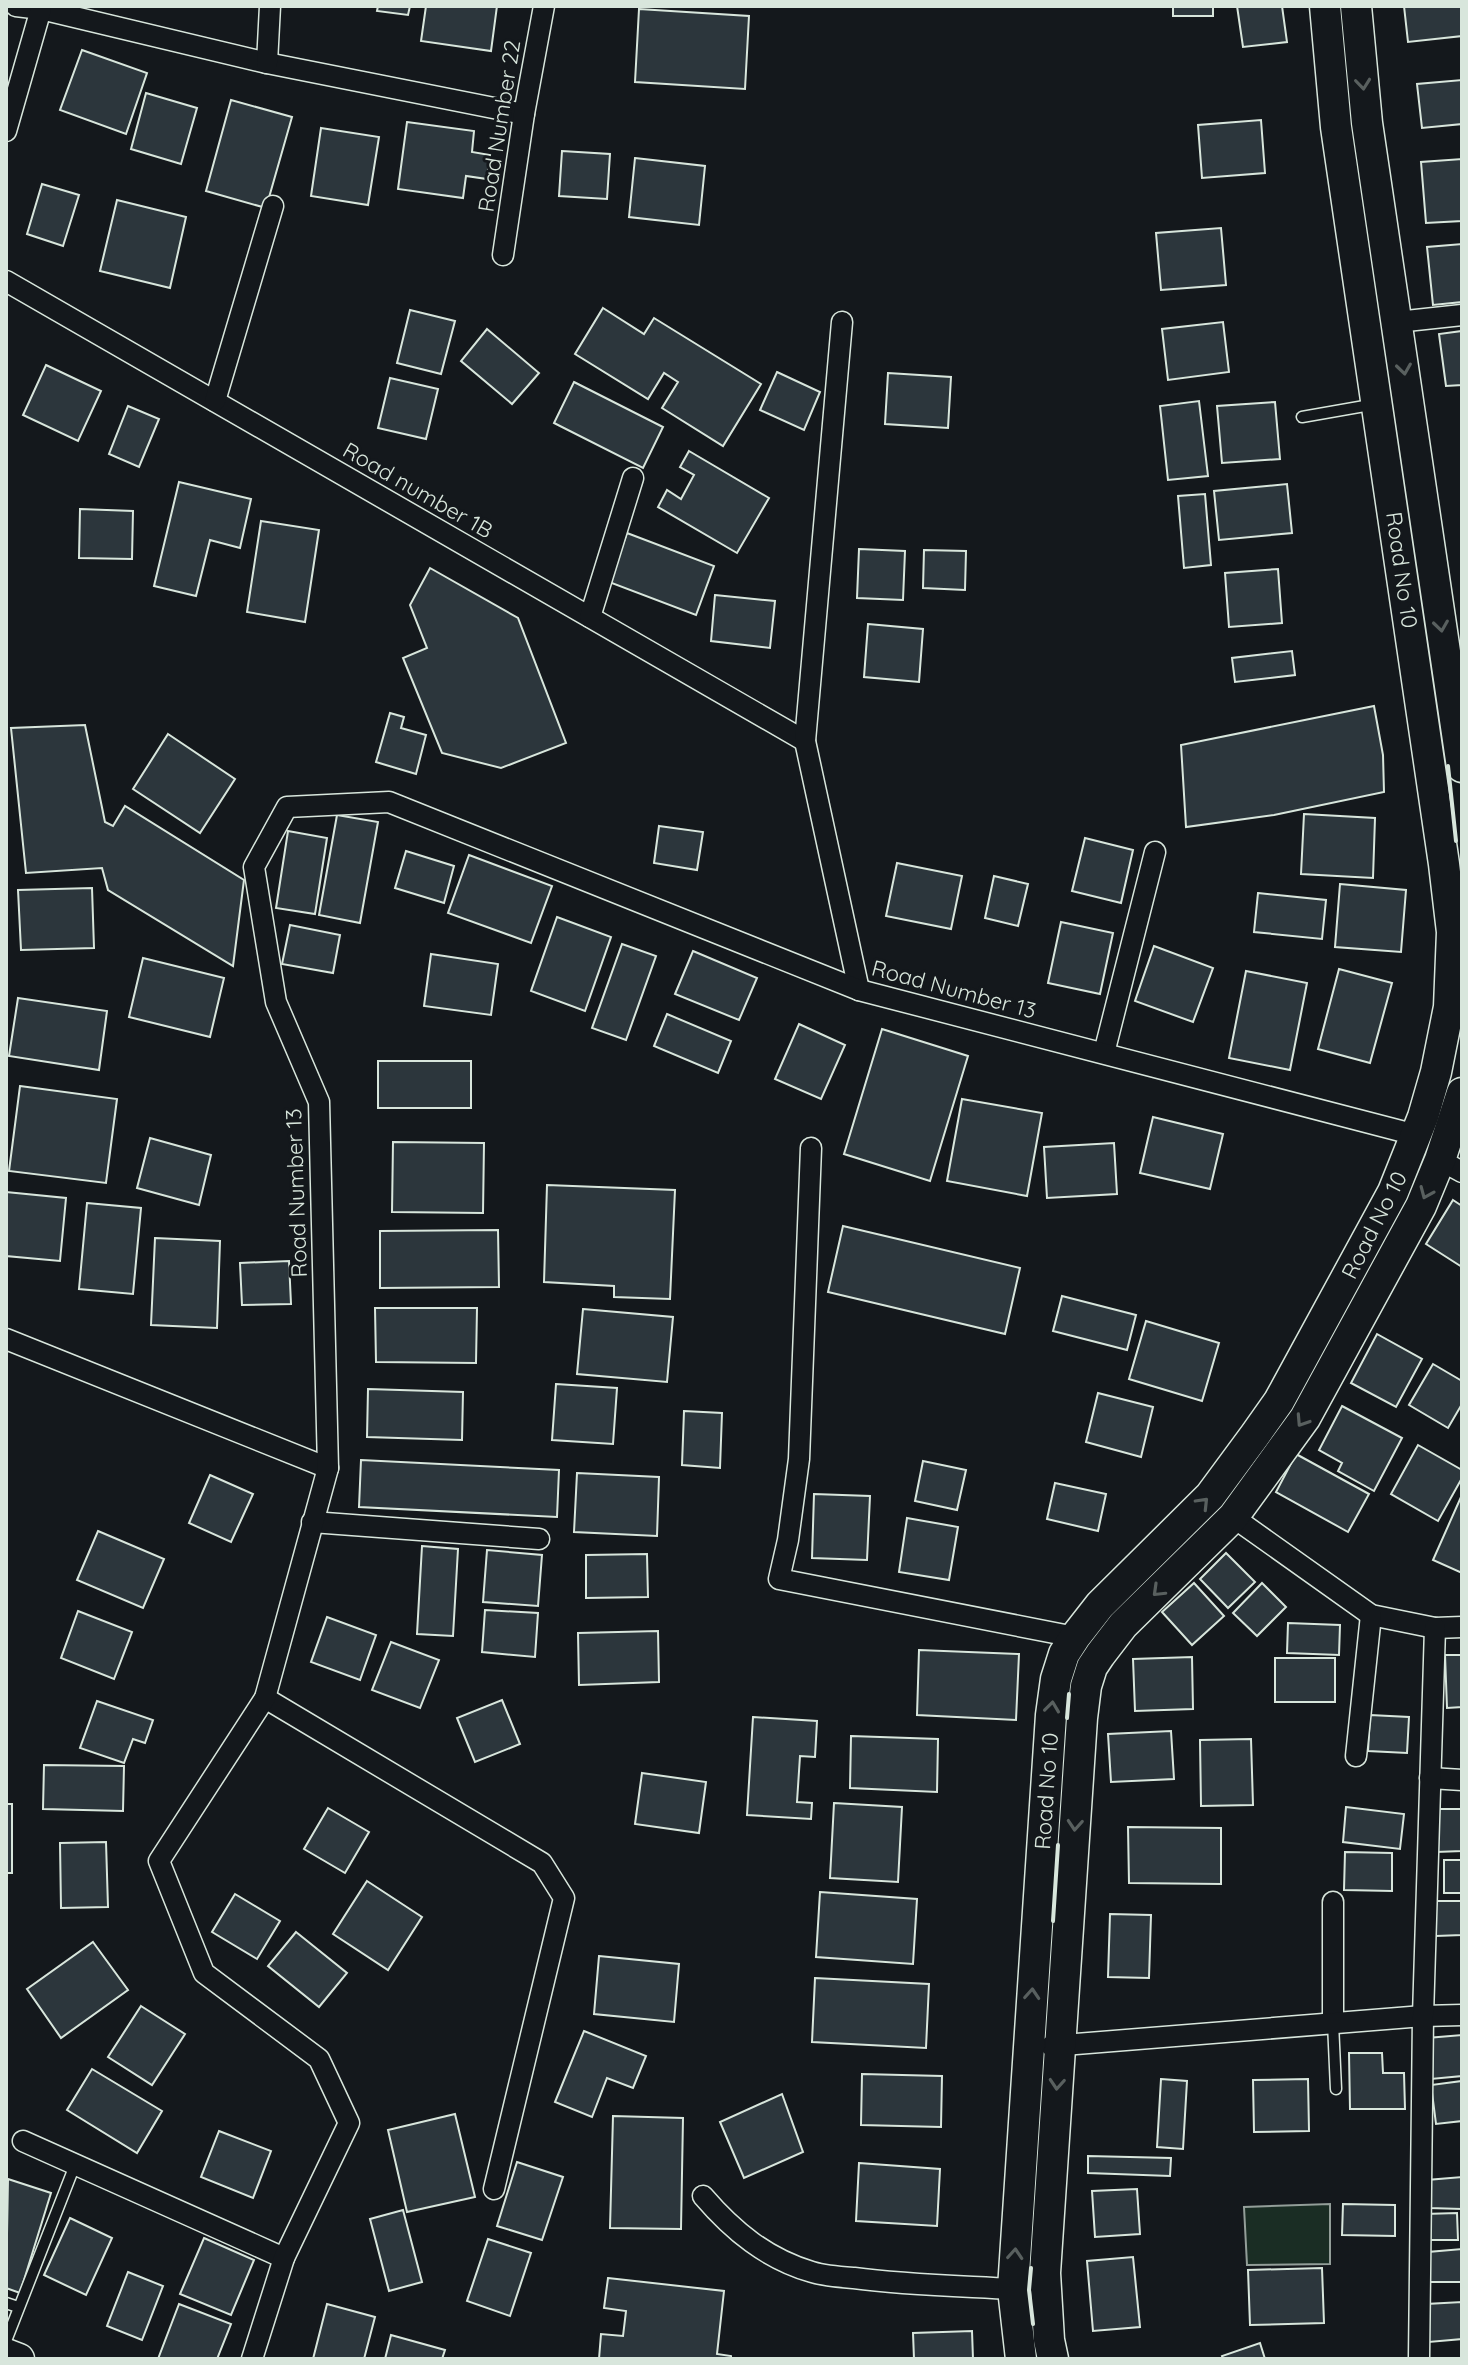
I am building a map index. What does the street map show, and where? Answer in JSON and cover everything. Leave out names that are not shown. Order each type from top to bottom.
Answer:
[{"type":"main road","name":"Road No 10","points":[[1021,2359],[1013,2289],[1051,1715],[1056,1679],[1064,1654],[1100,1605],[1210,1496],[1279,1401],[1393,1192],[1416,1135],[1436,1072],[1449,1007],[1452,932],[1428,746],[1336,127],[1325,6]]},
{"type":"main road","name":"Road No 10","points":[[1356,6],[1367,123],[1461,750]]},
{"type":"main road","name":"Road No 10","points":[[1053,2359],[1045,2273],[1082,1718],[1092,1667],[1123,1625],[1233,1517],[1305,1418],[1421,1206],[1451,1166],[1462,1093]]},
{"type":"main road","points":[[6,2354],[19,2359]]},
{"type":"street","points":[[16,6],[41,9],[267,63],[524,114]]},
{"type":"street","points":[[267,63],[270,6]]},
{"type":"street","name":"Road Number 22","points":[[503,255],[544,6]]},
{"type":"street","points":[[6,131],[41,9]]},
{"type":"street","points":[[215,401],[273,206]]},
{"type":"street","name":"Road number 1B","points":[[6,281],[805,741]]},
{"type":"street","points":[[1397,322],[1462,315]]},
{"type":"street","points":[[842,322],[805,741],[859,990]]},
{"type":"street","points":[[590,617],[633,478]]},
{"type":"street","points":[[1428,746],[1461,750]]},
{"type":"street","name":"Road Number 13","points":[[252,2359],[284,2258],[349,2123],[319,2059],[204,1973],[159,1861],[265,1698],[328,1468],[319,1102],[276,1002],[254,867],[287,807],[389,802],[859,990],[1416,1135]]},
{"type":"street","points":[[1104,1053],[1155,852]]},
{"type":"street","points":[[811,1148],[799,1459],[788,1540],[779,1579],[1075,1637]]},
{"type":"street","points":[[6,1339],[328,1468]]},
{"type":"street","points":[[1233,1517],[1371,1615],[1435,1628],[1462,1627]]},
{"type":"street","points":[[312,1522],[539,1539]]},
{"type":"street","points":[[1356,1756],[1371,1615]]},
{"type":"street","points":[[1419,2359],[1423,2016],[1435,1628]]},
{"type":"street","points":[[265,1698],[542,1863],[564,1898],[494,2189]]},
{"type":"street","points":[[1430,1778],[1462,1780]]},
{"type":"street","points":[[1333,1902],[1333,2023]]},
{"type":"street","points":[[1028,2047],[1462,2015]]},
{"type":"street","points":[[23,2141],[284,2258]]},
{"type":"street","points":[[703,2196],[728,2225],[752,2243],[780,2260],[813,2273],[871,2281],[1013,2289]]},
{"type":"lane","points":[[1302,417],[1377,404]]},
{"type":"lane","points":[[1333,2023],[1336,2089]]},
{"type":"lane","points":[[6,2341],[75,2165]]},
{"type":"lane","points":[[6,2303],[18,2307]]},
{"type":"green space","points":[[1330,2204],[1330,2264],[1247,2265],[1244,2207]]},
{"type":"building","points":[[378,6],[410,6],[408,15],[377,11]]},
{"type":"building","points":[[426,6],[497,6],[491,51],[421,41]]},
{"type":"building","points":[[1173,6],[1213,6],[1213,16],[1173,16]]},
{"type":"building","points":[[1237,6],[1282,6],[1287,42],[1243,47]]},
{"type":"building","points":[[1404,6],[1462,6],[1462,36],[1408,42]]},
{"type":"building","points":[[639,9],[749,16],[745,89],[635,82]]},
{"type":"building","points":[[82,50],[147,73],[126,134],[60,110]]},
{"type":"building","points":[[1462,80],[1462,124],[1422,128],[1417,84]]},
{"type":"building","points":[[146,93],[197,108],[181,164],[131,149]]},
{"type":"building","points":[[231,100],[292,117],[266,208],[206,191]]},
{"type":"building","points":[[1261,120],[1265,173],[1202,178],[1198,125]]},
{"type":"building","points":[[407,122],[474,131],[472,152],[490,155],[487,179],[466,176],[463,198],[398,189]]},
{"type":"building","points":[[321,128],[379,137],[368,205],[311,196]]},
{"type":"building","points":[[562,151],[610,154],[607,199],[559,196]]},
{"type":"building","points":[[635,158],[705,166],[699,225],[629,217]]},
{"type":"building","points":[[1462,159],[1462,221],[1426,223],[1421,162]]},
{"type":"building","points":[[42,184],[79,195],[63,246],[27,234]]},
{"type":"building","points":[[117,200],[186,217],[170,288],[100,271]]},
{"type":"building","points":[[1221,228],[1226,285],[1161,290],[1156,233]]},
{"type":"building","points":[[1462,244],[1462,302],[1433,305],[1427,247]]},
{"type":"building","points":[[603,308],[644,334],[654,318],[761,384],[723,446],[662,408],[678,382],[664,373],[648,399],[575,354]]},
{"type":"building","points":[[410,310],[455,321],[441,374],[397,363]]},
{"type":"building","points":[[1223,322],[1229,372],[1168,380],[1162,329]]},
{"type":"building","points":[[487,329],[539,373],[512,404],[461,361]]},
{"type":"building","points":[[1462,331],[1462,385],[1446,386],[1439,334]]},
{"type":"building","points":[[46,365],[101,391],[78,441],[23,415]]},
{"type":"building","points":[[777,372],[820,392],[804,430],[760,410]]},
{"type":"building","points":[[888,373],[951,377],[948,428],[885,424]]},
{"type":"building","points":[[390,378],[438,389],[426,439],[378,428]]},
{"type":"building","points":[[574,382],[663,427],[643,468],[554,423]]},
{"type":"building","points":[[1199,401],[1208,476],[1168,480],[1160,406]]},
{"type":"building","points":[[1275,402],[1280,459],[1222,463],[1217,406]]},
{"type":"building","points":[[128,406],[159,419],[139,467],[109,454]]},
{"type":"building","points":[[689,451],[769,498],[737,553],[658,507],[667,490],[681,499],[694,475],[680,467]]},
{"type":"building","points":[[179,482],[251,499],[240,548],[210,540],[196,596],[154,586]]},
{"type":"building","points":[[1287,484],[1292,533],[1219,540],[1214,491]]},
{"type":"building","points":[[1205,494],[1211,565],[1184,568],[1178,496]]},
{"type":"building","points":[[80,509],[133,511],[132,559],[79,558]]},
{"type":"building","points":[[261,521],[319,530],[305,622],[247,612]]},
{"type":"building","points":[[627,533],[714,566],[696,615],[609,582]]},
{"type":"building","points":[[859,549],[905,551],[903,600],[857,598]]},
{"type":"building","points":[[924,550],[966,551],[965,590],[923,588]]},
{"type":"building","points":[[430,568],[518,618],[566,743],[501,768],[442,753],[403,658],[427,648],[410,605]]},
{"type":"building","points":[[1278,569],[1282,623],[1229,627],[1225,573]]},
{"type":"building","points":[[715,595],[775,601],[770,648],[711,641]]},
{"type":"building","points":[[868,624],[923,629],[919,682],[864,677]]},
{"type":"building","points":[[1292,651],[1295,675],[1235,682],[1232,658]]},
{"type":"building","points":[[1374,706],[1383,755],[1384,792],[1274,815],[1186,827],[1181,745]]},
{"type":"building","points":[[390,713],[404,717],[401,728],[426,735],[416,774],[376,762]]},
{"type":"building","points":[[85,725],[105,822],[113,826],[125,806],[244,880],[233,966],[108,890],[102,868],[26,873],[11,728]]},
{"type":"building","points":[[168,734],[235,779],[200,833],[133,789]]},
{"type":"building","points":[[1304,814],[1375,818],[1373,878],[1301,874]]},
{"type":"building","points":[[337,815],[378,822],[360,923],[319,915]]},
{"type":"building","points":[[659,826],[703,832],[697,870],[654,863]]},
{"type":"building","points":[[288,831],[327,838],[315,914],[276,908]]},
{"type":"building","points":[[1085,838],[1133,850],[1121,903],[1072,891]]},
{"type":"building","points":[[406,851],[454,866],[444,903],[395,888]]},
{"type":"building","points":[[469,855],[552,886],[531,943],[448,913]]},
{"type":"building","points":[[897,863],[962,876],[951,929],[886,916]]},
{"type":"building","points":[[994,876],[1028,884],[1018,926],[985,918]]},
{"type":"building","points":[[1340,884],[1406,890],[1401,952],[1335,947]]},
{"type":"building","points":[[92,888],[94,948],[21,950],[18,890]]},
{"type":"building","points":[[1258,893],[1326,900],[1322,939],[1254,932]]},
{"type":"building","points":[[557,917],[611,937],[585,1011],[531,991]]},
{"type":"building","points":[[1061,922],[1113,933],[1100,994],[1048,983]]},
{"type":"building","points":[[290,925],[340,935],[333,973],[282,964]]},
{"type":"building","points":[[622,944],[656,956],[626,1040],[592,1028]]},
{"type":"building","points":[[1154,946],[1213,968],[1193,1022],[1135,1001]]},
{"type":"building","points":[[693,951],[757,978],[739,1020],[675,994]]},
{"type":"building","points":[[431,954],[498,964],[491,1015],[424,1006]]},
{"type":"building","points":[[143,958],[224,978],[210,1037],[129,1017]]},
{"type":"building","points":[[1339,969],[1392,983],[1370,1063],[1318,1049]]},
{"type":"building","points":[[1246,971],[1307,983],[1290,1070],[1229,1058]]},
{"type":"building","points":[[18,998],[107,1011],[99,1070],[9,1056]]},
{"type":"building","points":[[667,1014],[731,1041],[718,1073],[654,1046]]},
{"type":"building","points":[[799,1024],[845,1045],[821,1099],[775,1079]]},
{"type":"building","points":[[882,1029],[968,1056],[930,1181],[844,1154]]},
{"type":"building","points":[[378,1061],[471,1061],[471,1108],[378,1108]]},
{"type":"building","points":[[20,1086],[117,1099],[106,1183],[9,1171]]},
{"type":"building","points":[[962,1099],[1042,1113],[1027,1196],[947,1181]]},
{"type":"building","points":[[1153,1117],[1223,1134],[1210,1189],[1140,1173]]},
{"type":"building","points":[[150,1138],[211,1155],[199,1205],[137,1188]]},
{"type":"building","points":[[393,1142],[484,1143],[483,1213],[392,1212]]},
{"type":"building","points":[[1114,1143],[1117,1194],[1047,1198],[1044,1147]]},
{"type":"building","points":[[547,1185],[675,1190],[670,1299],[614,1297],[614,1286],[544,1282]]},
{"type":"building","points":[[6,1192],[66,1198],[60,1261],[6,1256]]},
{"type":"building","points":[[1453,1200],[1462,1206],[1462,1267],[1426,1244]]},
{"type":"building","points":[[87,1203],[141,1208],[133,1294],[79,1289]]},
{"type":"building","points":[[843,1226],[1020,1268],[1005,1334],[828,1292]]},
{"type":"building","points":[[498,1230],[499,1287],[380,1288],[380,1231]]},
{"type":"building","points":[[155,1238],[220,1241],[217,1328],[151,1325]]},
{"type":"building","points":[[289,1261],[291,1304],[242,1305],[240,1263]]},
{"type":"building","points":[[1062,1296],[1136,1315],[1127,1350],[1053,1331]]},
{"type":"building","points":[[375,1308],[477,1308],[476,1363],[376,1362]]},
{"type":"building","points":[[583,1309],[673,1317],[667,1382],[577,1374]]},
{"type":"building","points":[[1146,1321],[1219,1343],[1202,1401],[1129,1379]]},
{"type":"building","points":[[1377,1334],[1422,1359],[1396,1407],[1351,1383]]},
{"type":"building","points":[[1433,1364],[1462,1381],[1462,1404],[1448,1428],[1409,1405]]},
{"type":"building","points":[[556,1384],[617,1388],[613,1444],[552,1440]]},
{"type":"building","points":[[368,1389],[463,1392],[462,1440],[367,1437]]},
{"type":"building","points":[[1098,1393],[1153,1407],[1141,1457],[1086,1442]]},
{"type":"building","points":[[1342,1406],[1402,1438],[1374,1491],[1338,1471],[1342,1463],[1319,1450]]},
{"type":"building","points":[[684,1411],[722,1413],[720,1468],[682,1465]]},
{"type":"building","points":[[1418,1445],[1462,1470],[1462,1478],[1438,1521],[1391,1494]]},
{"type":"building","points":[[1296,1454],[1369,1494],[1348,1532],[1276,1492]]},
{"type":"building","points":[[361,1460],[559,1470],[557,1517],[359,1507]]},
{"type":"building","points":[[923,1461],[966,1470],[957,1510],[915,1501]]},
{"type":"building","points":[[577,1473],[659,1477],[657,1536],[574,1532]]},
{"type":"building","points":[[210,1475],[253,1494],[231,1542],[189,1523]]},
{"type":"building","points":[[1055,1483],[1106,1494],[1098,1531],[1047,1519]]},
{"type":"building","points":[[814,1494],[870,1496],[867,1560],[812,1558]]},
{"type":"building","points":[[1462,1498],[1462,1573],[1433,1560]]},
{"type":"building","points":[[907,1518],[958,1527],[949,1580],[899,1572]]},
{"type":"building","points":[[98,1531],[164,1559],[143,1608],[77,1580]]},
{"type":"building","points":[[422,1546],[458,1549],[453,1636],[417,1634]]},
{"type":"building","points":[[487,1550],[542,1555],[538,1606],[483,1602]]},
{"type":"building","points":[[1226,1553],[1255,1582],[1228,1608],[1200,1579]]},
{"type":"building","points":[[647,1554],[648,1597],[586,1598],[586,1555]]},
{"type":"building","points":[[1194,1583],[1224,1616],[1192,1645],[1162,1612]]},
{"type":"building","points":[[1262,1583],[1286,1607],[1257,1636],[1233,1613]]},
{"type":"building","points":[[485,1610],[538,1613],[535,1657],[482,1652]]},
{"type":"building","points":[[78,1611],[132,1632],[114,1679],[61,1658]]},
{"type":"building","points":[[327,1617],[376,1635],[360,1680],[311,1662]]},
{"type":"building","points":[[1288,1623],[1340,1625],[1339,1655],[1287,1653]]},
{"type":"building","points":[[658,1631],[659,1682],[579,1685],[578,1633]]},
{"type":"building","points":[[391,1642],[439,1660],[420,1708],[372,1690]]},
{"type":"building","points":[[919,1650],[1019,1654],[1016,1720],[917,1715]]},
{"type":"building","points":[[1445,1655],[1462,1655],[1462,1707],[1447,1708]]},
{"type":"building","points":[[1192,1657],[1193,1709],[1135,1711],[1133,1659]]},
{"type":"building","points":[[1275,1658],[1335,1658],[1335,1702],[1275,1702]]},
{"type":"building","points":[[502,1700],[520,1744],[475,1762],[457,1718]]},
{"type":"building","points":[[97,1701],[153,1720],[145,1743],[133,1739],[124,1763],[80,1748]]},
{"type":"building","points":[[1370,1715],[1409,1717],[1407,1753],[1368,1751]]},
{"type":"building","points":[[753,1717],[817,1721],[815,1757],[800,1756],[797,1802],[812,1803],[811,1819],[747,1815]]},
{"type":"building","points":[[1171,1731],[1174,1779],[1111,1782],[1108,1734]]},
{"type":"building","points":[[851,1736],[938,1739],[937,1792],[850,1788]]},
{"type":"building","points":[[1251,1739],[1253,1805],[1201,1806],[1200,1740]]},
{"type":"building","points":[[44,1765],[124,1766],[123,1811],[43,1809]]},
{"type":"building","points":[[642,1773],[706,1782],[699,1833],[635,1824]]},
{"type":"building","points":[[834,1803],[902,1807],[898,1882],[830,1878]]},
{"type":"building","points":[[6,1804],[12,1804],[12,1873],[6,1873]]},
{"type":"building","points":[[1346,1807],[1404,1814],[1400,1849],[1343,1842]]},
{"type":"building","points":[[328,1808],[369,1832],[345,1873],[304,1849]]},
{"type":"building","points":[[1435,1809],[1462,1809],[1462,1851],[1436,1852]]},
{"type":"building","points":[[1128,1827],[1221,1828],[1221,1884],[1129,1883]]},
{"type":"building","points":[[106,1842],[108,1907],[61,1908],[60,1843]]},
{"type":"building","points":[[1345,1852],[1392,1853],[1392,1891],[1344,1890]]},
{"type":"building","points":[[1444,1860],[1462,1860],[1462,1893],[1444,1893]]},
{"type":"building","points":[[367,1881],[422,1917],[388,1970],[333,1934]]},
{"type":"building","points":[[820,1892],[917,1899],[913,1964],[816,1957]]},
{"type":"building","points":[[235,1894],[280,1921],[257,1959],[212,1932]]},
{"type":"building","points":[[1435,1901],[1462,1901],[1462,1935],[1436,1936]]},
{"type":"building","points":[[1110,1914],[1151,1915],[1149,1978],[1108,1977]]},
{"type":"building","points":[[296,1932],[347,1973],[319,2007],[268,1966]]},
{"type":"building","points":[[93,1942],[128,1990],[61,2038],[27,1989]]},
{"type":"building","points":[[599,1956],[679,1964],[674,2022],[594,2014]]},
{"type":"building","points":[[815,1978],[929,1984],[926,2048],[812,2042]]},
{"type":"building","points":[[141,2006],[185,2034],[152,2085],[108,2057]]},
{"type":"building","points":[[584,2031],[646,2056],[633,2088],[607,2078],[592,2117],[555,2102]]},
{"type":"building","points":[[1462,2035],[1462,2076],[1431,2079],[1427,2038]]},
{"type":"building","points":[[1349,2053],[1382,2053],[1383,2073],[1404,2073],[1405,2109],[1350,2109]]},
{"type":"building","points":[[92,2069],[162,2111],[137,2153],[67,2110]]},
{"type":"building","points":[[862,2074],[942,2076],[941,2127],[861,2125]]},
{"type":"building","points":[[1161,2079],[1187,2081],[1183,2149],[1157,2147]]},
{"type":"building","points":[[1308,2079],[1309,2131],[1254,2132],[1253,2080]]},
{"type":"building","points":[[1462,2081],[1462,2121],[1436,2124],[1431,2085]]},
{"type":"building","points":[[782,2094],[803,2152],[744,2178],[720,2122]]},
{"type":"building","points":[[455,2114],[475,2197],[407,2212],[388,2130]]},
{"type":"building","points":[[613,2116],[683,2118],[681,2229],[610,2228]]},
{"type":"building","points":[[219,2131],[271,2151],[253,2198],[201,2177]]},
{"type":"building","points":[[1088,2156],[1171,2158],[1170,2176],[1088,2173]]},
{"type":"building","points":[[517,2162],[563,2177],[542,2240],[497,2226]]},
{"type":"building","points":[[859,2163],[940,2169],[937,2226],[856,2221]]},
{"type":"building","points":[[1462,2177],[1462,2209],[1429,2208],[1427,2180]]},
{"type":"building","points":[[8,2179],[51,2193],[20,2293],[6,2288]]},
{"type":"building","points":[[1137,2189],[1140,2234],[1095,2237],[1092,2191]]},
{"type":"building","points":[[1343,2204],[1395,2205],[1395,2236],[1342,2235]]},
{"type":"building","points":[[403,2210],[422,2282],[389,2291],[370,2219]]},
{"type":"building","points":[[1457,2213],[1458,2240],[1425,2240],[1424,2214]]},
{"type":"building","points":[[70,2218],[112,2238],[86,2295],[44,2275]]},
{"type":"building","points":[[204,2238],[254,2260],[231,2315],[180,2294]]},
{"type":"building","points":[[488,2239],[531,2253],[510,2316],[467,2301]]},
{"type":"building","points":[[1462,2249],[1462,2282],[1427,2282],[1428,2252]]},
{"type":"building","points":[[1133,2257],[1140,2327],[1093,2331],[1087,2261]]},
{"type":"building","points":[[1322,2268],[1324,2323],[1250,2325],[1248,2270]]},
{"type":"building","points":[[128,2272],[163,2286],[142,2340],[107,2326]]},
{"type":"building","points":[[608,2278],[724,2291],[717,2354],[731,2356],[731,2359],[599,2359],[601,2334],[623,2336],[626,2311],[604,2308]]},
{"type":"building","points":[[1462,2302],[1462,2339],[1429,2342],[1426,2304]]},
{"type":"building","points":[[179,2304],[231,2324],[217,2359],[158,2359]]},
{"type":"building","points":[[327,2304],[375,2317],[364,2359],[313,2359]]},
{"type":"building","points":[[972,2331],[973,2359],[914,2359],[913,2333]]},
{"type":"building","points":[[391,2335],[445,2350],[442,2359],[385,2359]]},
{"type":"building","points":[[1260,2343],[1265,2359],[1223,2359],[1222,2356]]},
{"type":"wall","points":[[1448,766],[1456,841]]},
{"type":"wall","points":[[1067,1718],[1069,1694]]},
{"type":"wall","points":[[1053,1921],[1058,1845]]},
{"type":"wall","points":[[1031,2268],[1029,2290],[1033,2324]]}]
